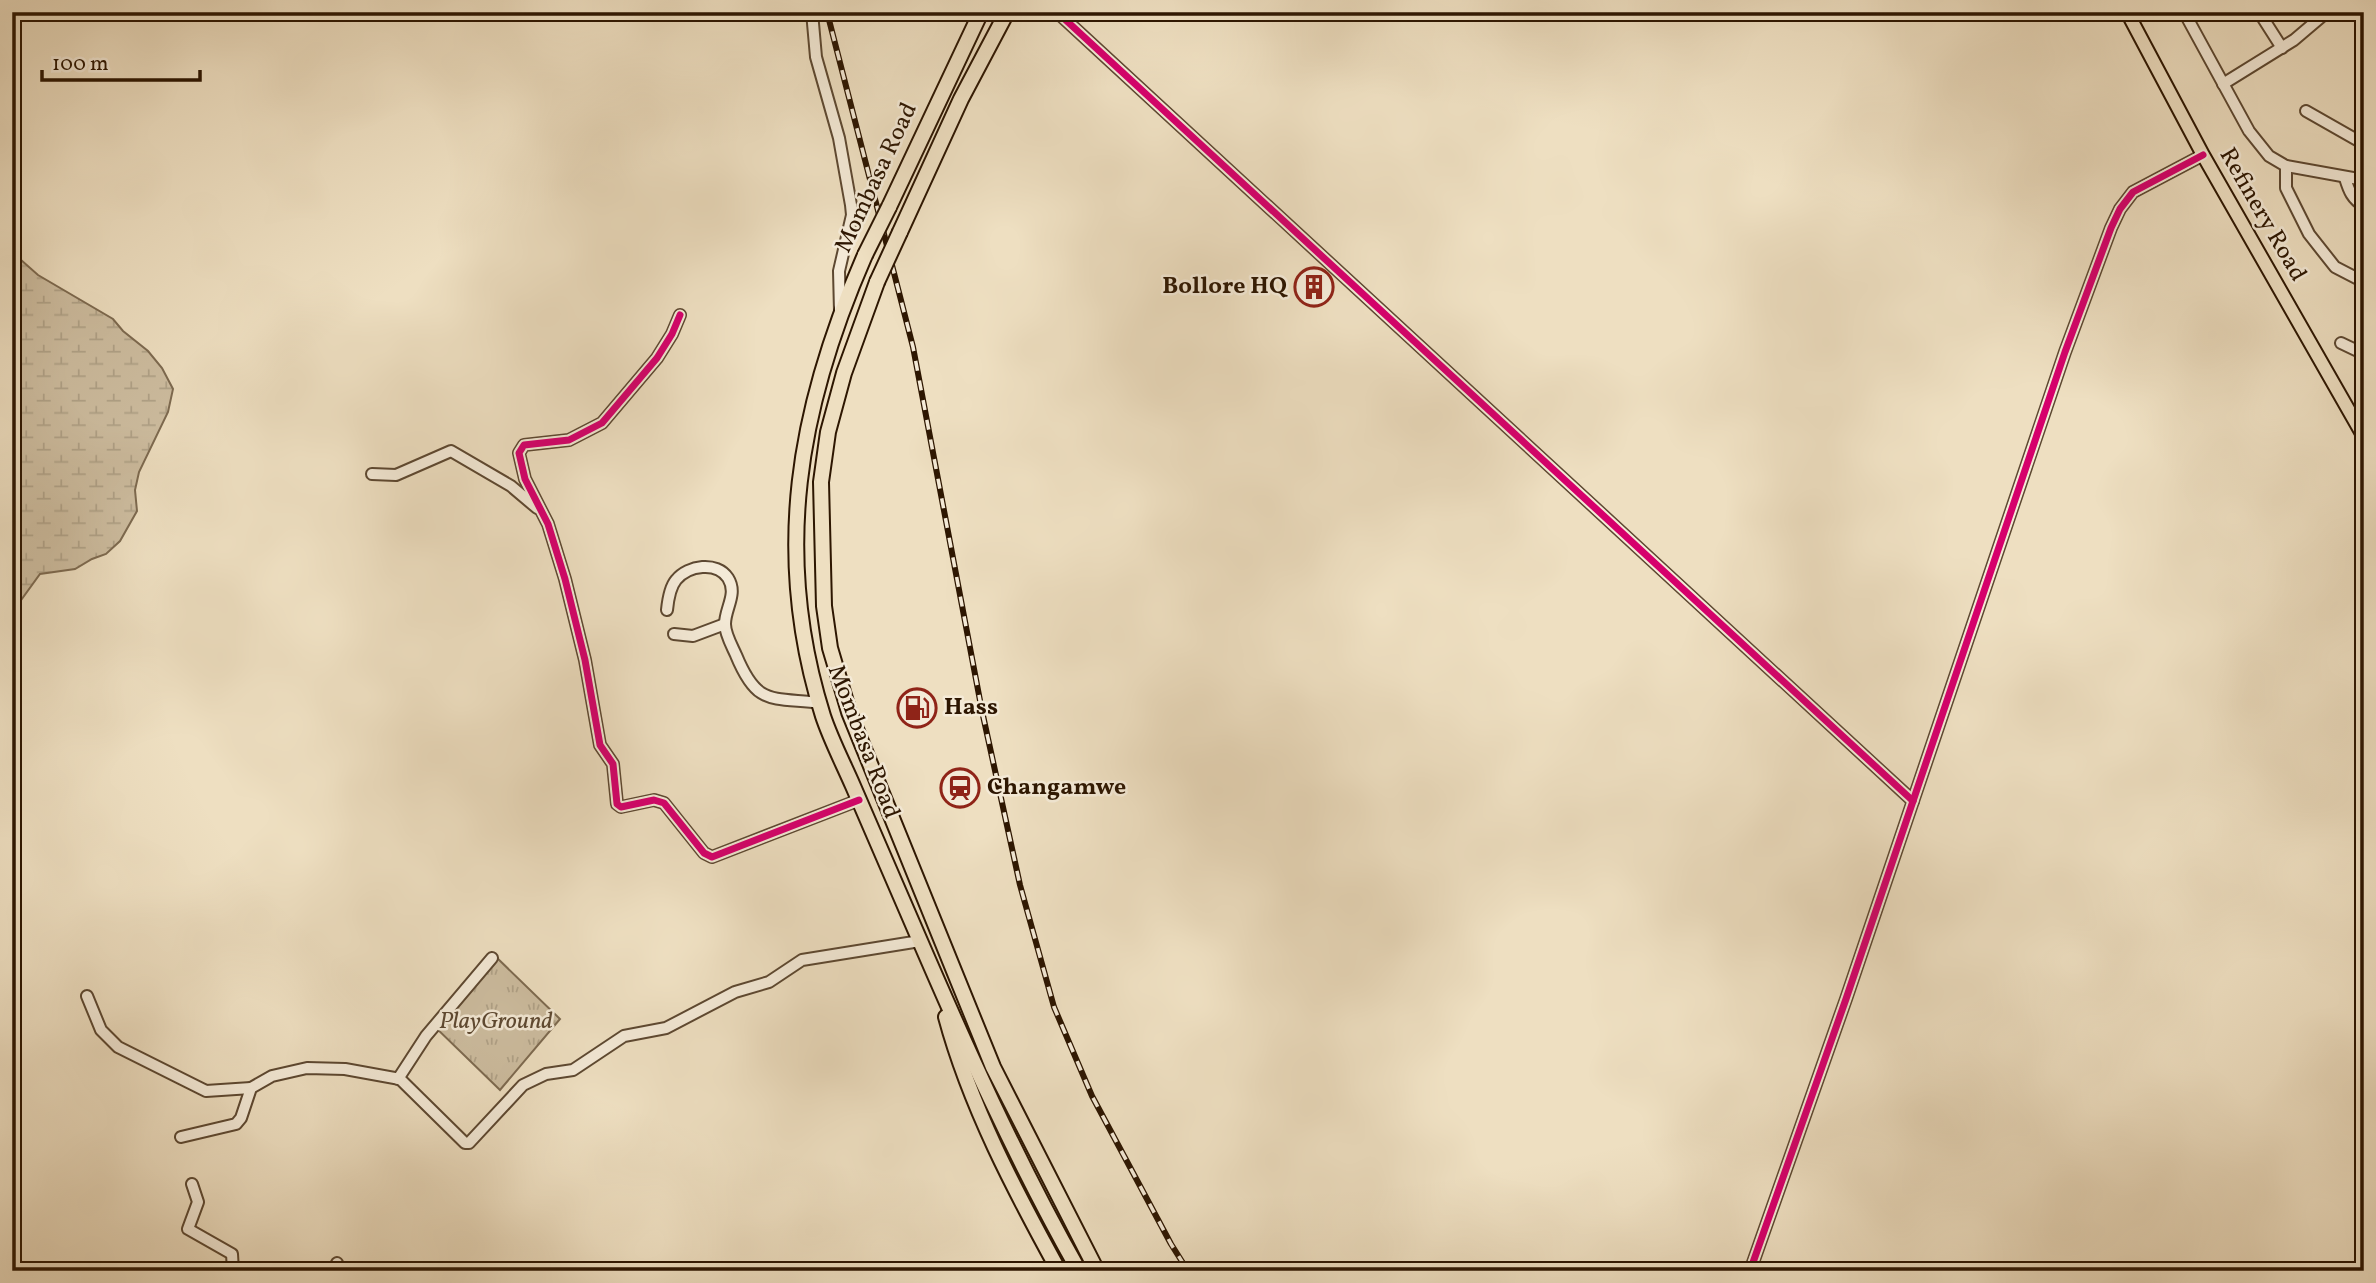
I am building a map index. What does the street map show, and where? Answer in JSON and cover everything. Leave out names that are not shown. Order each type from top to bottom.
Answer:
[{"type":"highway","name":"Mombasa Road","points":[[981,12],[840,311],[804,443],[796,511],[795,570],[806,656],[824,719],[920,941],[1007,1130],[1053,1225],[1079,1271]]},
{"type":"highway","name":"Mombasa Road","points":[[1007,12],[961,99],[877,282],[844,373],[828,432],[821,482],[824,606],[830,648],[849,712],[993,1067],[1097,1271]]},
{"type":"highway","points":[[936,976],[953,1042],[991,1138],[1059,1271]]},
{"type":"main road","name":"Refinery Road","points":[[2131,14],[2203,155],[2364,437]]},
{"type":"street","points":[[812,12],[816,57],[839,138],[851,205],[851,218],[839,271],[840,311]]},
{"type":"street","points":[[1057,12],[1913,801]]},
{"type":"street","points":[[2185,12],[2249,131],[2269,156],[2286,166],[2364,180]]},
{"type":"street","points":[[2259,12],[2282,48]]},
{"type":"street","points":[[2223,84],[2282,48],[2327,12]]},
{"type":"street","points":[[2306,111],[2364,144]]},
{"type":"street","points":[[1751,1271],[2061,365],[2116,218],[2133,192],[2203,155]]},
{"type":"street","points":[[2286,166],[2287,188],[2299,217],[2321,252],[2335,267],[2364,282]]},
{"type":"street","points":[[2344,178],[2355,201],[2364,206]]},
{"type":"street","points":[[680,315],[657,358],[602,423],[569,440],[524,445],[519,455],[525,479],[552,534],[565,579],[585,660],[600,746],[613,764],[618,806],[654,800],[664,803],[704,853],[712,857],[859,800]]},
{"type":"street","points":[[2341,344],[2364,354]]},
{"type":"street","points":[[372,474],[396,475],[451,451],[498,478],[542,512]]},
{"type":"street","points":[[667,610],[673,584],[682,574],[708,566],[719,569],[726,576],[732,593],[725,624],[752,687],[758,693],[772,698],[820,703]]},
{"type":"street","points":[[674,634],[693,636],[725,624]]},
{"type":"street","points":[[87,996],[101,1030],[122,1050],[206,1091],[251,1088],[272,1076],[307,1068],[345,1069],[398,1079],[405,1082],[455,1134],[465,1143],[469,1143],[523,1085],[546,1074],[573,1070],[624,1036],[666,1028],[735,992],[769,982],[802,960],[920,941]]},
{"type":"street","points":[[398,1079],[426,1036],[492,958]]},
{"type":"street","points":[[181,1137],[236,1124],[241,1118],[251,1088]]},
{"type":"street","points":[[192,1185],[198,1202],[188,1229],[232,1254],[233,1271]]},
{"type":"green space","points":[[12,252],[38,275],[113,319],[123,331],[148,351],[162,368],[173,389],[168,412],[139,472],[135,490],[137,511],[120,541],[106,554],[75,569],[40,574],[19,603],[12,619]]},
{"type":"green space","name":"PlayGround","points":[[493,954],[560,1019],[500,1090],[433,1025]]},
{"type":"railway","points":[[827,12],[913,347],[982,711],[1020,885],[1054,1007],[1092,1096],[1188,1271]]},
{"type":"cycle path","points":[[1057,12],[1913,801]]},
{"type":"cycle path","points":[[1750,1271],[1846,999],[2065,352],[2111,228],[2120,209],[2133,192],[2203,155]]},
{"type":"cycle path","points":[[680,315],[657,358],[602,423],[569,440],[524,445],[519,453],[525,479],[548,524],[565,579],[585,660],[600,745],[613,764],[617,804],[621,807],[654,800],[664,803],[704,853],[712,857],[859,800]]},
{"type":"place","name":"Bollore HQ","points":[[1314,287]]},
{"type":"place","name":"Hass","points":[[917,708]]},
{"type":"place","name":"Changamwe","points":[[960,788]]}]
